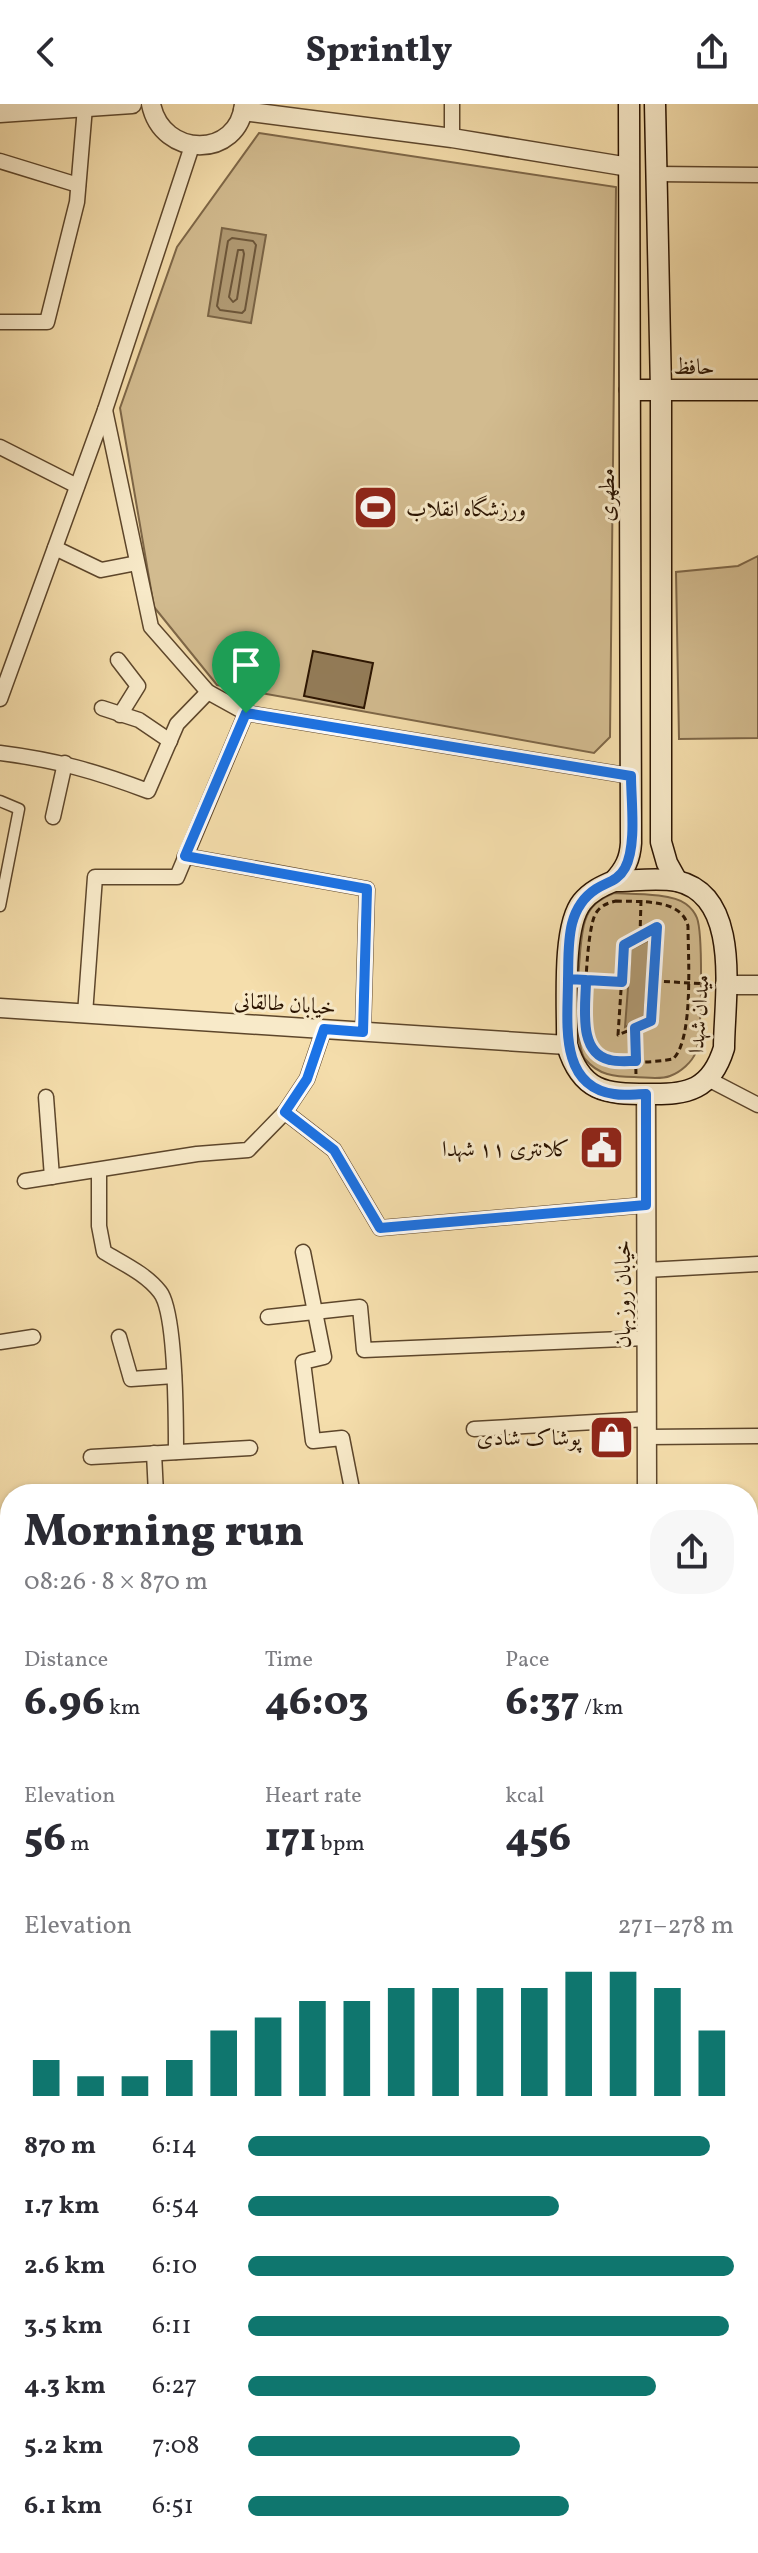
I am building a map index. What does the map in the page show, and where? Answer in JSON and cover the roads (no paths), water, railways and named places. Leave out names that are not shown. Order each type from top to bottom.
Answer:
[{"type":"main road","name":"مطهری","points":[[614,881],[624,871],[630,857],[629,104]]},
{"type":"main road","points":[[614,881],[677,881],[667,863],[661,842],[661,390],[655,104]]},
{"type":"main road","name":"حافظ","points":[[630,390],[758,390]]},
{"type":"main road","name":"میدان شهدا","points":[[614,881],[596,889],[582,902],[572,919],[569,938],[577,980],[567,1045],[572,1063],[582,1078],[597,1089],[614,1094],[641,1086],[677,1095],[694,1089],[708,1079],[719,1065],[724,1048],[725,940],[721,921],[703,897],[677,881]]},
{"type":"street","points":[[0,113],[39,107],[132,104]]},
{"type":"street","points":[[151,104],[168,136],[192,146],[205,146],[229,134],[238,123],[244,107],[629,167]]},
{"type":"street","points":[[452,104],[452,138]]},
{"type":"street","points":[[0,322],[47,322],[77,202],[85,107]]},
{"type":"street","points":[[0,699],[105,410],[192,146]]},
{"type":"street","points":[[0,161],[78,185]]},
{"type":"street","points":[[655,174],[758,175]]},
{"type":"street","points":[[105,410],[151,627],[208,692],[246,713],[631,776]]},
{"type":"street","points":[[0,447],[77,486]]},
{"type":"street","points":[[55,548],[101,570],[137,563]]},
{"type":"street","points":[[118,660],[138,686],[120,715]]},
{"type":"street","points":[[0,753],[65,763],[148,791],[177,724],[208,692]]},
{"type":"street","points":[[102,708],[139,720],[170,741]]},
{"type":"street","points":[[85,1014],[95,877],[177,877],[246,713]]},
{"type":"street","points":[[53,817],[65,763]]},
{"type":"street","points":[[0,801],[19,809],[0,906]]},
{"type":"street","points":[[185,856],[367,889],[363,1032]]},
{"type":"street","points":[[725,985],[758,985]]},
{"type":"street","name":"خیابان طالقانی","points":[[0,1008],[567,1045]]},
{"type":"street","points":[[25,1181],[197,1154],[248,1150],[285,1112],[307,1079],[324,1029]]},
{"type":"street","points":[[708,1079],[758,1105]]},
{"type":"street","name":"خیابان روزبهان","points":[[641,1086],[646,1205],[647,1484]]},
{"type":"street","points":[[46,1097],[52,1177]]},
{"type":"street","points":[[285,1112],[334,1150],[380,1228],[646,1205]]},
{"type":"street","points":[[99,1170],[99,1226],[104,1252],[142,1275],[162,1294],[172,1346],[176,1452]]},
{"type":"street","points":[[303,1252],[324,1357],[303,1362],[313,1441],[342,1438],[351,1484]]},
{"type":"street","points":[[646,1270],[758,1264]]},
{"type":"street","points":[[268,1317],[360,1307],[364,1350],[646,1338]]},
{"type":"street","points":[[0,1342],[33,1337]]},
{"type":"street","points":[[119,1337],[131,1379],[174,1376]]},
{"type":"street","points":[[474,1429],[647,1428],[758,1436]]},
{"type":"street","points":[[91,1457],[250,1448]]},
{"type":"street","points":[[154,1453],[156,1484]]},
{"type":"water","points":[[222,228],[266,235],[251,323],[208,316]]},
{"type":"water","points":[[651,939],[644,1016],[625,1027],[631,949]]},
{"type":"place","name":"ورزشگاه انقلاب","points":[[375,508]]},
{"type":"place","name":"کلانتری ۱۱ شهدا","points":[[601,1148]]},
{"type":"place","name":"پوشاک شادی","points":[[612,1437]]}]
